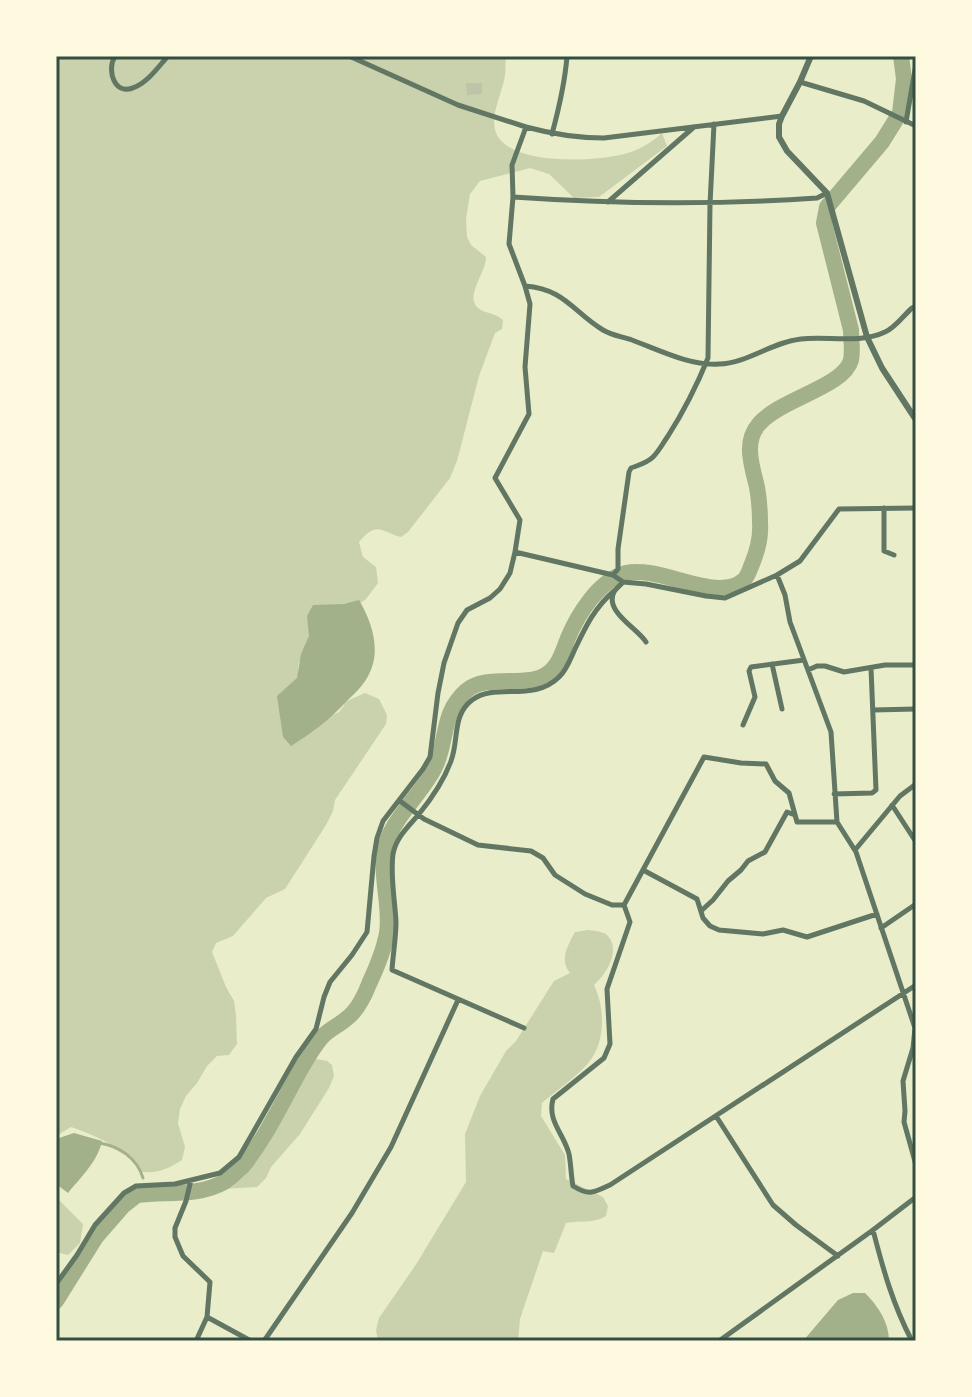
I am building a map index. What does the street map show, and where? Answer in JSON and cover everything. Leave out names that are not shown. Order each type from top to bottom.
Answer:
[{"type":"street","points":[[115,56],[110,74],[114,83],[132,90],[142,84],[168,56]]},
{"type":"street","points":[[349,56],[458,105],[526,127],[576,138],[604,138],[782,116]]},
{"type":"street","points":[[552,134],[567,56]]},
{"type":"street","points":[[811,56],[782,116],[779,137],[787,151],[828,195],[867,337],[882,368],[916,420]]},
{"type":"street","points":[[906,122],[916,64]]},
{"type":"street","points":[[800,82],[864,101],[916,126]]},
{"type":"street","points":[[613,575],[618,569],[629,472],[654,456],[684,411],[708,358],[714,124]]},
{"type":"street","points":[[607,202],[695,125]]},
{"type":"street","points":[[56,1284],[95,1225],[124,1193],[136,1186],[175,1184],[220,1173],[239,1157],[296,1057],[316,1029],[330,982],[367,932],[377,838],[383,821],[430,757],[444,663],[458,623],[467,610],[500,589],[510,573],[515,552],[520,520],[495,478],[529,414],[525,367],[530,304],[509,244],[512,165],[526,127]]},
{"type":"street","points":[[513,197],[710,204],[828,195]]},
{"type":"street","points":[[525,286],[545,290],[566,300],[604,331],[694,362],[718,364],[738,361],[796,339],[858,338],[888,331],[916,307]]},
{"type":"street","points":[[884,508],[884,551],[894,555]]},
{"type":"street","points":[[515,552],[613,575],[623,582],[725,598],[800,561],[839,509],[916,508]]},
{"type":"street","points":[[777,575],[790,622],[831,732],[837,822],[855,850],[914,1023],[913,1048],[903,1081],[904,1122],[916,1165]]},
{"type":"street","points":[[524,1028],[392,970],[396,925],[393,853],[402,834],[437,788],[452,759],[461,711],[474,698],[487,693],[531,691],[547,686],[560,676],[591,615],[623,582]]},
{"type":"street","points":[[614,591],[612,603],[615,612],[646,642]]},
{"type":"street","points":[[743,725],[755,697],[749,671],[751,667],[804,660]]},
{"type":"street","points":[[772,664],[782,709]]},
{"type":"street","points":[[808,670],[825,666],[844,672],[885,665],[916,665]]},
{"type":"street","points":[[834,794],[872,793],[876,790],[871,668]]},
{"type":"street","points":[[873,710],[916,709]]},
{"type":"street","points":[[837,822],[797,822],[789,793],[775,781],[766,764],[704,757],[624,905],[630,922],[607,989],[610,1044],[604,1058],[553,1099],[553,1120],[569,1152],[573,1186],[588,1193],[610,1185],[916,985]]},
{"type":"street","points":[[855,850],[900,796],[916,784]]},
{"type":"street","points":[[400,801],[418,815],[478,845],[531,851],[543,858],[555,875],[585,894],[612,905],[624,905]]},
{"type":"street","points":[[892,805],[916,842]]},
{"type":"street","points":[[701,911],[748,861],[765,852],[787,812],[795,815]]},
{"type":"street","points":[[643,870],[697,899],[703,918],[719,930],[763,934],[783,930],[807,937],[877,914]]},
{"type":"street","points":[[881,928],[916,904]]},
{"type":"street","points":[[264,1341],[352,1213],[391,1147],[458,1000]]},
{"type":"street","points":[[716,1116],[773,1205],[838,1256]]},
{"type":"street","points":[[191,1179],[175,1237],[183,1256],[210,1282],[207,1317],[196,1341]]},
{"type":"street","points":[[719,1341],[916,1197]]},
{"type":"street","points":[[873,1230],[887,1283],[912,1341]]},
{"type":"street","points":[[207,1317],[251,1341]]},
{"type":"shaded area","points":[[56,56],[506,56],[505,75],[494,121],[497,135],[506,145],[521,153],[559,159],[600,158],[631,152],[662,133],[667,146],[599,197],[574,198],[549,174],[530,168],[480,181],[470,194],[467,237],[471,245],[486,257],[473,297],[474,303],[481,310],[503,320],[502,329],[495,333],[479,376],[457,461],[450,478],[408,532],[401,537],[375,529],[359,542],[363,557],[376,567],[378,583],[366,599],[312,638],[299,662],[298,669],[320,721],[339,712],[347,701],[365,693],[379,699],[387,715],[386,724],[335,800],[326,825],[285,889],[266,898],[233,936],[216,943],[212,952],[234,1001],[237,1044],[229,1055],[217,1056],[207,1066],[186,1096],[178,1123],[185,1147],[182,1160],[153,1172],[142,1172],[119,1150],[71,1127],[56,1136]]},
{"type":"shaded area","points":[[359,600],[374,639],[372,668],[363,685],[340,709],[291,746],[283,737],[277,696],[297,678],[301,654],[309,636],[307,616],[313,605]]},
{"type":"shaded area","points":[[588,930],[606,934],[613,949],[607,969],[594,985],[602,1014],[601,1034],[595,1054],[585,1067],[542,1103],[541,1116],[565,1155],[566,1179],[603,1197],[608,1206],[606,1216],[592,1221],[566,1223],[554,1253],[543,1251],[520,1319],[518,1341],[378,1341],[376,1330],[379,1318],[466,1182],[465,1134],[480,1096],[506,1051],[516,1041],[554,981],[570,973],[565,958],[575,932]]},
{"type":"shaded area","points":[[316,1059],[332,1065],[334,1076],[300,1134],[257,1187],[224,1189],[249,1163],[300,1076]]},
{"type":"shaded area","points":[[74,1133],[102,1141],[93,1162],[68,1193],[56,1184],[56,1139]]},
{"type":"shaded area","points":[[56,1197],[83,1224],[80,1243],[68,1255],[56,1252]]},
{"type":"shaded area","points":[[853,1293],[865,1293],[874,1303],[885,1321],[889,1341],[803,1341],[838,1300]]},
{"type":"building","points":[[466,83],[482,83],[482,94],[467,95]]},
{"type":"waterway","points":[[56,1301],[96,1237],[137,1195],[181,1193],[214,1187],[243,1166],[316,1044],[357,1008],[377,966],[387,933],[383,864],[386,843],[435,767],[452,708],[458,699],[474,686],[495,681],[529,680],[551,671],[558,663],[584,609],[598,590],[616,577],[640,572],[719,588],[744,580],[756,554],[760,533],[758,496],[750,454],[754,431],[781,407],[837,378],[851,360],[851,330],[824,223],[827,207],[882,142],[900,113],[904,79],[901,56]]},
{"type":"waterway","points":[[99,1143],[126,1154],[143,1178]]}]
